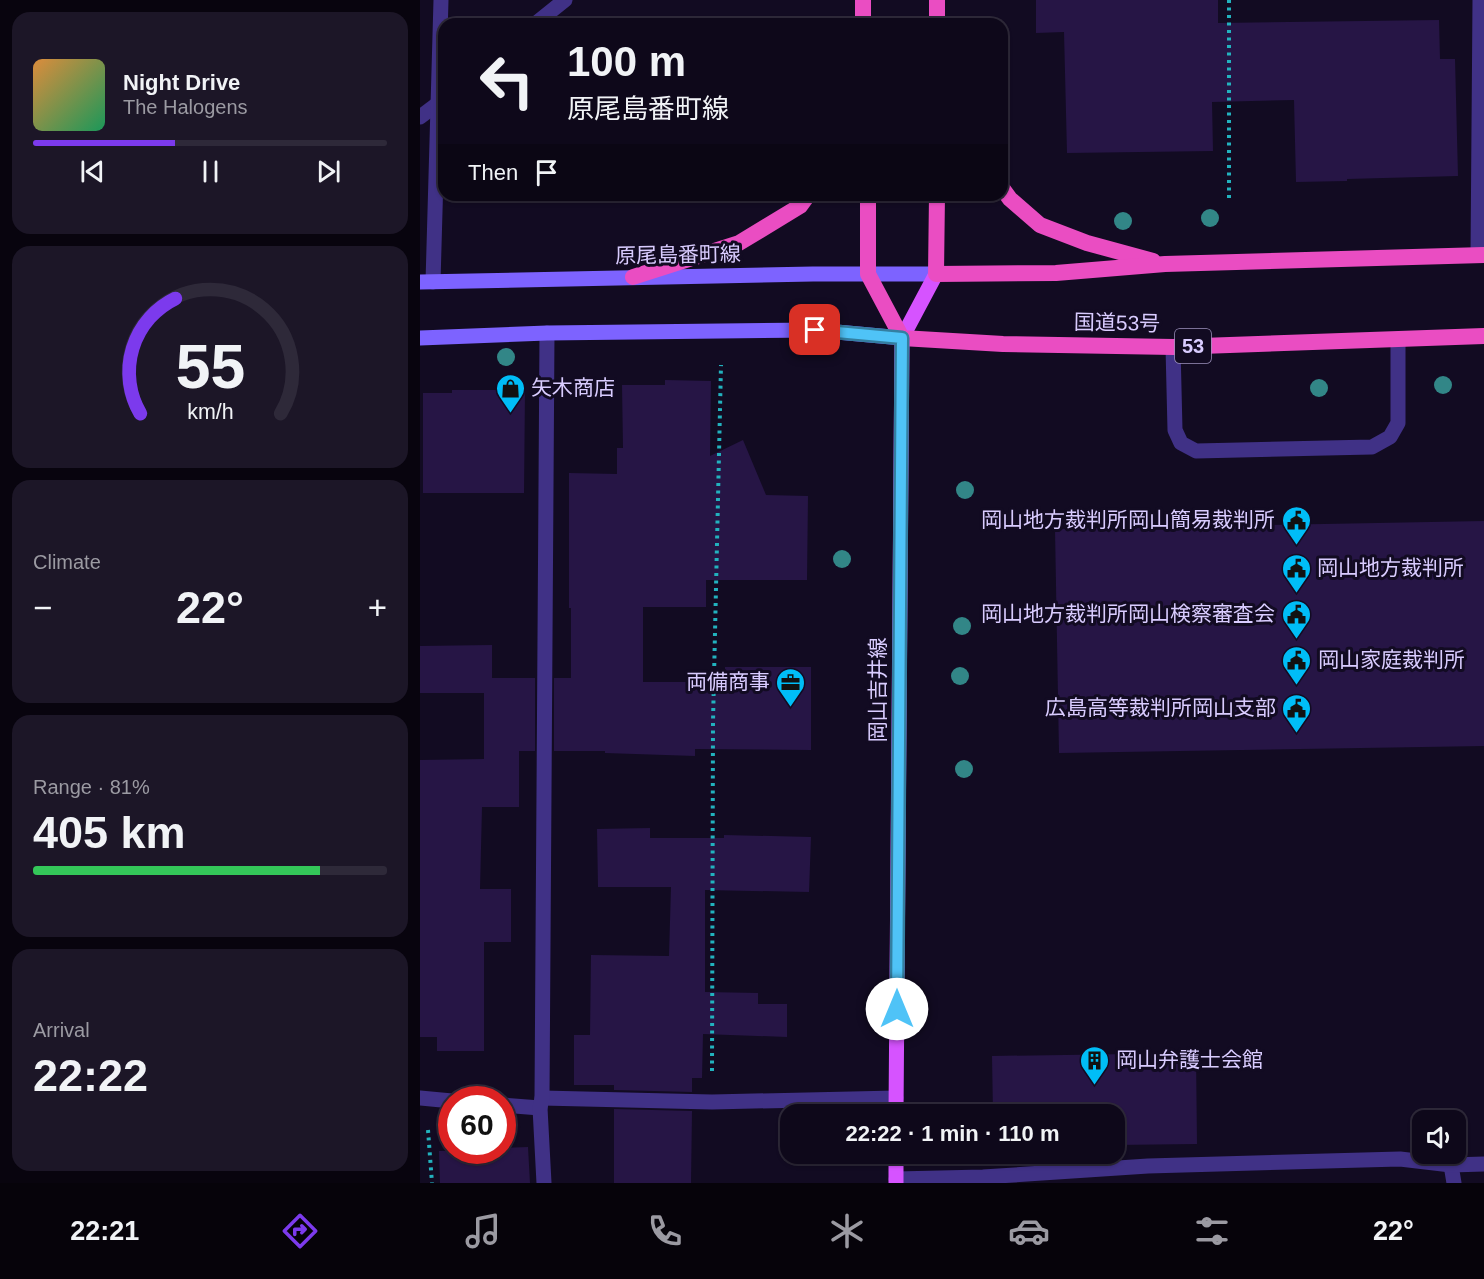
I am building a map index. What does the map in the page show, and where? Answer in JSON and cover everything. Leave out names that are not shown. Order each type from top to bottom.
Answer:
[{"type":"highway","points":[[863,0],[863,18]]},
{"type":"highway","points":[[937,0],[937,18]]},
{"type":"highway","points":[[1008,196],[1040,225],[1087,243],[1165,264]]},
{"type":"highway","points":[[633,277],[739,243],[800,206],[804,201]]},
{"type":"highway","points":[[868,201],[868,274],[902,338]]},
{"type":"highway","points":[[937,201],[936,274],[1056,273],[1165,264],[1481,255]]},
{"type":"highway","name":"国道53号","points":[[902,338],[1003,344],[1173,347],[1484,336]]},
{"type":"main road","name":"原尾島番町線","points":[[427,282],[936,274]]},
{"type":"main road","name":"岡山吉井線","points":[[896,1104],[902,338],[936,274]]},
{"type":"main road","points":[[420,338],[547,333],[815,330],[902,338]]},
{"type":"main road","points":[[896,1164],[896,1181]]},
{"type":"street","points":[[441,0],[441,18]]},
{"type":"street","points":[[543,18],[565,0]]},
{"type":"street","points":[[1480,0],[1481,255]]},
{"type":"street","points":[[420,117],[438,104]]},
{"type":"street","points":[[427,282],[438,161]]},
{"type":"street","points":[[544,1183],[541,1103],[547,333]]},
{"type":"street","points":[[1173,347],[1175,430],[1181,443],[1196,451],[1372,447],[1390,437],[1398,423],[1398,339]]},
{"type":"street","points":[[423,1098],[438,1100]]},
{"type":"street","points":[[516,1104],[896,1098]]},
{"type":"street","points":[[896,1181],[1148,1167],[1400,1159],[1450,1165],[1484,1164]]},
{"type":"street","points":[[1450,1165],[1454,1183]]},
{"type":"street","points":[[1148,1167],[1148,1183]]},
{"type":"path","points":[[1229,0],[1229,201]]},
{"type":"path","points":[[712,1102],[713,722],[721,365]]},
{"type":"path","points":[[423,1098],[432,1183]]},
{"type":"building","points":[[1036,0],[1218,0],[1218,23],[1439,20],[1440,59],[1455,59],[1458,176],[1296,182],[1294,100],[1212,102],[1213,151],[1067,153],[1064,32],[1036,33]]},
{"type":"building","points":[[665,380],[711,381],[710,456],[743,440],[766,495],[808,496],[807,580],[706,580],[706,607],[643,607],[643,682],[725,682],[725,667],[811,667],[811,750],[695,749],[695,756],[605,753],[605,751],[554,751],[554,678],[571,678],[569,473],[617,474],[617,448],[623,448],[622,385],[665,385]]},
{"type":"building","points":[[452,390],[525,390],[524,493],[423,493],[423,393],[452,393]]},
{"type":"building","points":[[1484,521],[1484,746],[1059,753],[1055,529]]},
{"type":"building","points":[[492,645],[492,678],[535,678],[535,751],[519,751],[519,807],[482,807],[480,889],[511,889],[511,942],[484,942],[484,1051],[437,1051],[437,1037],[420,1037],[420,760],[484,759],[484,693],[420,693],[420,646]]},
{"type":"building","points":[[650,828],[650,838],[724,838],[724,835],[811,837],[809,892],[705,890],[705,992],[758,993],[758,1004],[787,1004],[787,1037],[703,1034],[702,1078],[692,1078],[692,1092],[614,1090],[614,1085],[574,1085],[574,1035],[590,1035],[591,955],[669,956],[671,887],[598,887],[597,829]]},
{"type":"building","name":"岡山弁護士会館","points":[[1196,1053],[1197,1144],[1125,1145],[1125,1104],[993,1104],[992,1056]]},
{"type":"building","points":[[614,1109],[692,1111],[691,1183],[614,1183]]},
{"type":"building","points":[[516,1147],[528,1147],[530,1183],[440,1183],[439,1164],[516,1164]]},
{"type":"place","name":"矢木商店","points":[[510,414]]},
{"type":"place","name":"岡山地方裁判所岡山簡易裁判所","points":[[1296,546]]},
{"type":"place","name":"岡山地方裁判所","points":[[1296,594]]},
{"type":"place","name":"岡山地方裁判所岡山検察審査会","points":[[1296,640]]},
{"type":"place","name":"岡山家庭裁判所","points":[[1297,686]]},
{"type":"place","name":"両備商事","points":[[791,708]]},
{"type":"place","name":"広島高等裁判所岡山支部","points":[[1297,734]]},
{"type":"place","name":"岡山弁護士会館","points":[[1095,1086]]},
{"type":"route","points":[[815,330],[902,338],[897,1009]]}]
